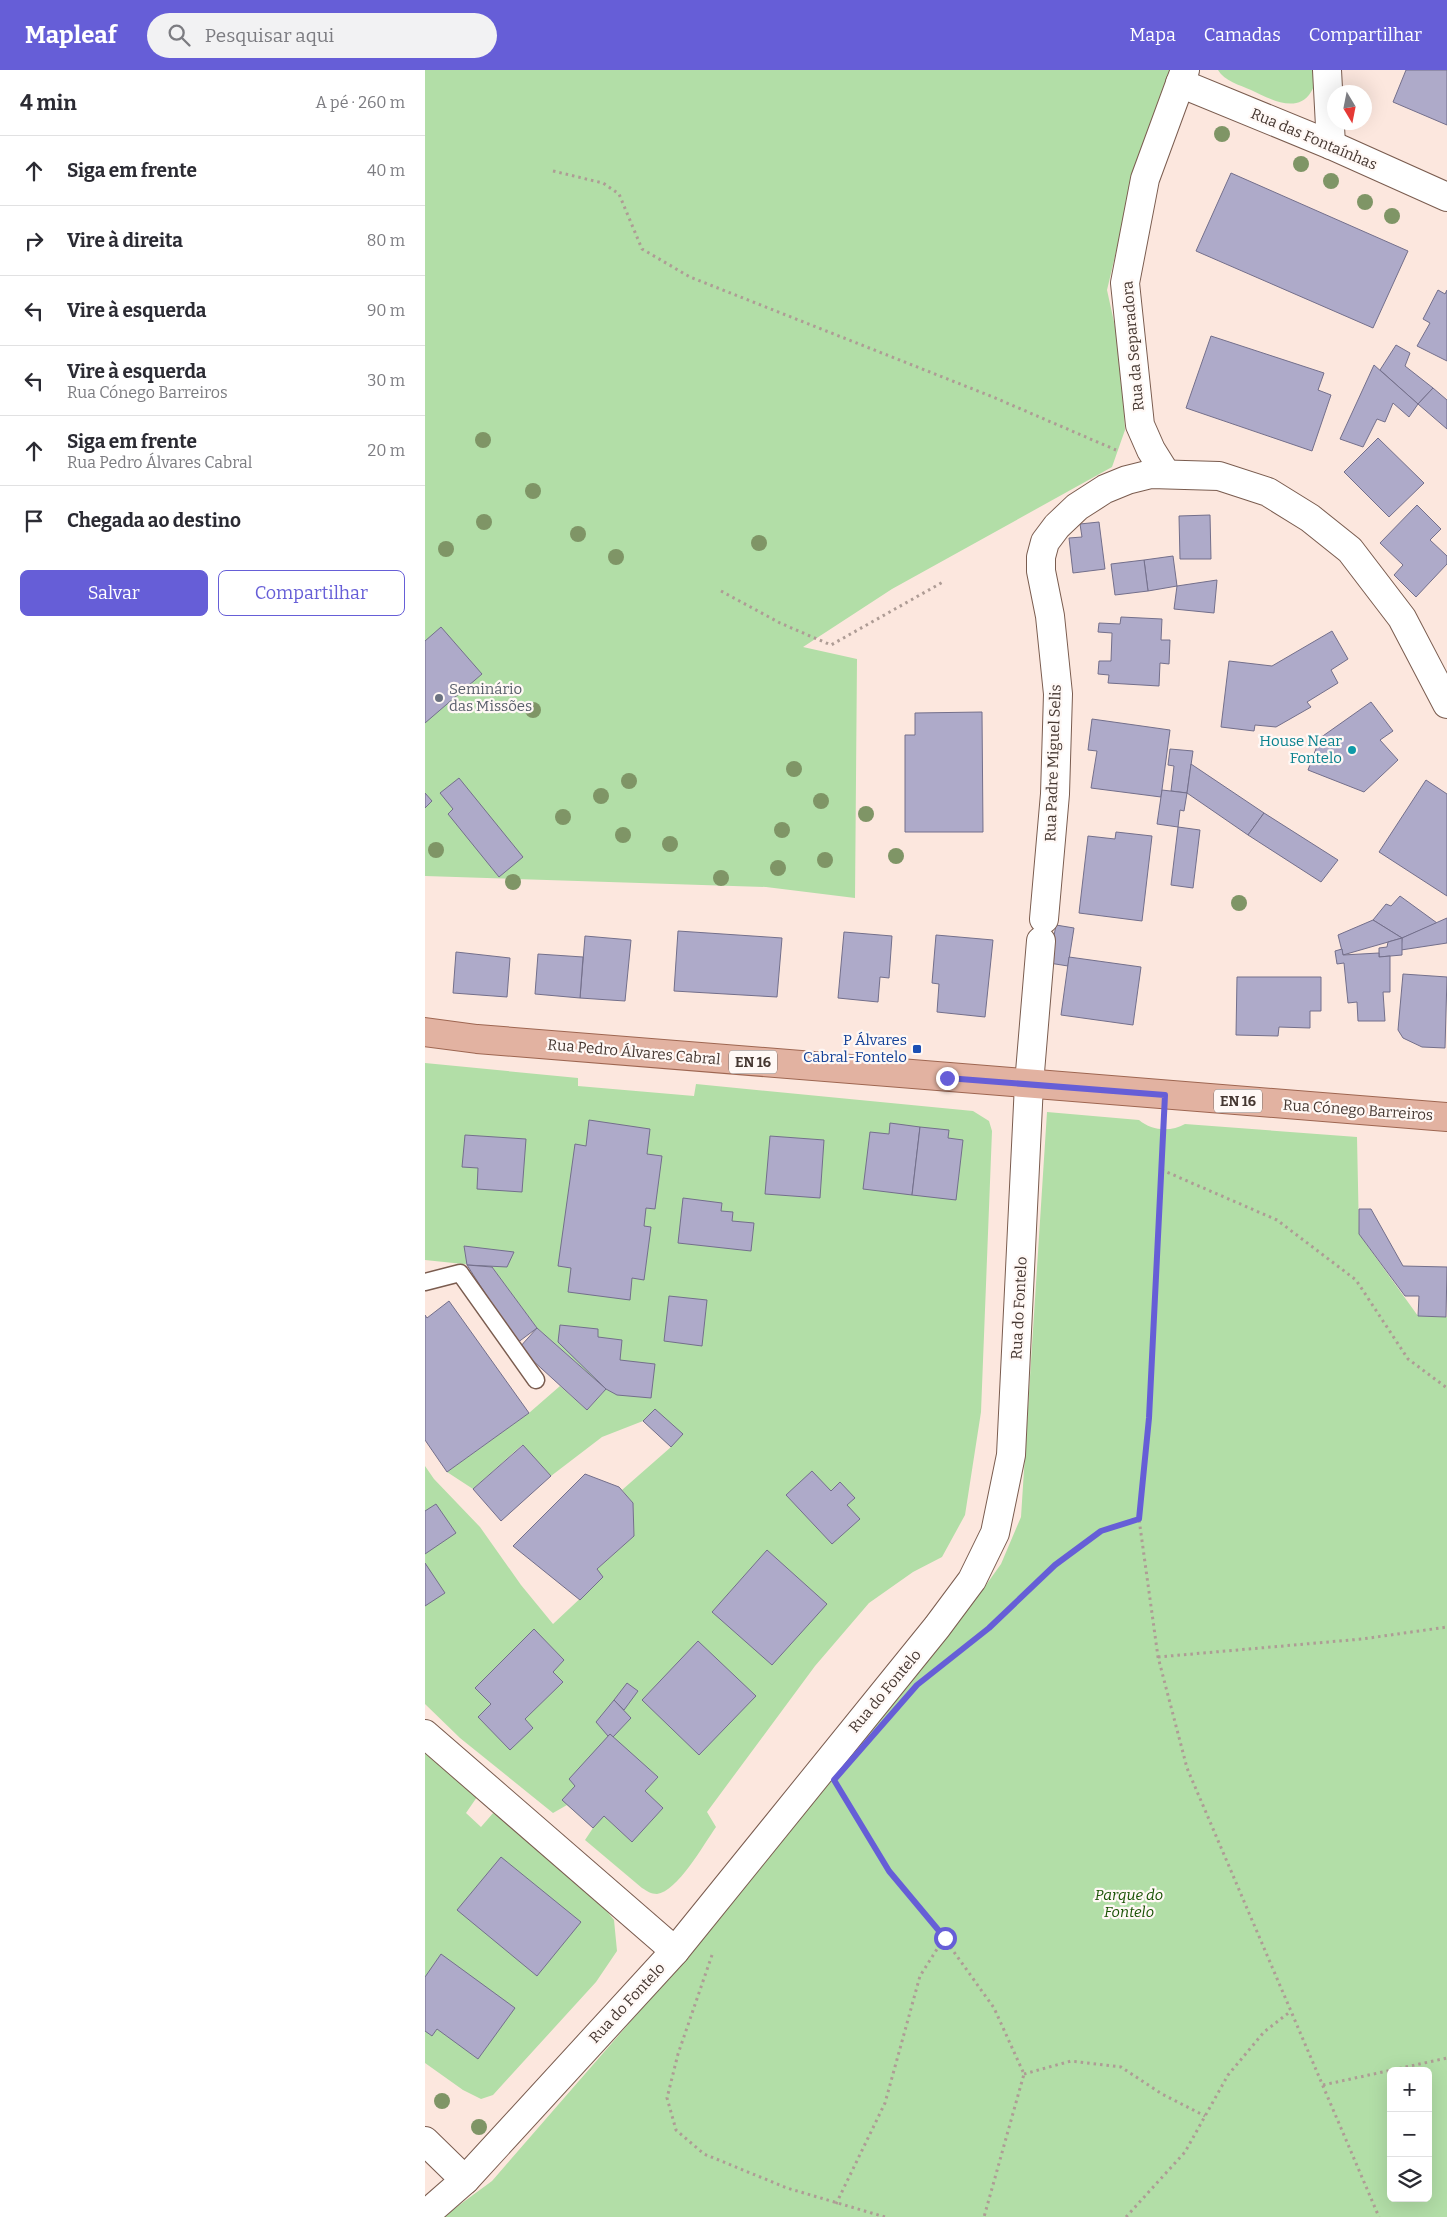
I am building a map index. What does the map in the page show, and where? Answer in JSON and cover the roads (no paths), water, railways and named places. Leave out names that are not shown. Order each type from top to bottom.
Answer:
[{"type":"main road","name":"Rua Pedro Álvares Cabral","points":[[425,1032],[477,1039],[1029,1084]]},
{"type":"main road","name":"Rua Pedro Álvares Cabral","points":[[425,1038],[477,1039]]},
{"type":"main road","name":"Rua Cónego Barreiros","points":[[1029,1084],[1447,1117]]},
{"type":"street","points":[[1327,70],[1331,145]]},
{"type":"street","name":"Rua das Fontaínhas","points":[[1183,76],[1447,197]]},
{"type":"street","name":"Rua da Separadora","points":[[1166,474],[1151,450],[1140,425],[1125,283],[1145,179],[1183,76]]},
{"type":"street","name":"Rua Padre Miguel Selis","points":[[1029,1084],[1055,794],[1058,694],[1050,616],[1041,571],[1041,557],[1045,542],[1057,526],[1077,507],[1105,489],[1143,476],[1166,474],[1219,476],[1269,492],[1310,518],[1350,550],[1402,618],[1447,704]]},
{"type":"street","name":"Rua do Fontelo","points":[[425,2215],[465,2180],[675,1951],[937,1627],[971,1580],[995,1533],[1011,1455],[1029,1084]]},
{"type":"street","points":[[425,1734],[675,1951]]},
{"type":"street","points":[[425,2141],[465,2180]]},
{"type":"lane","points":[[425,1282],[460,1273],[536,1380]]},
{"type":"place","name":"Seminário das Missões","points":[[439,698]]},
{"type":"place","name":"House Near Fontelo","points":[[1352,750]]},
{"type":"place","name":"P Álvares Cabral-Fontelo","points":[[917,1049]]},
{"type":"park label","name":"Parque do Fontelo","points":[[1129,1904]]}]
